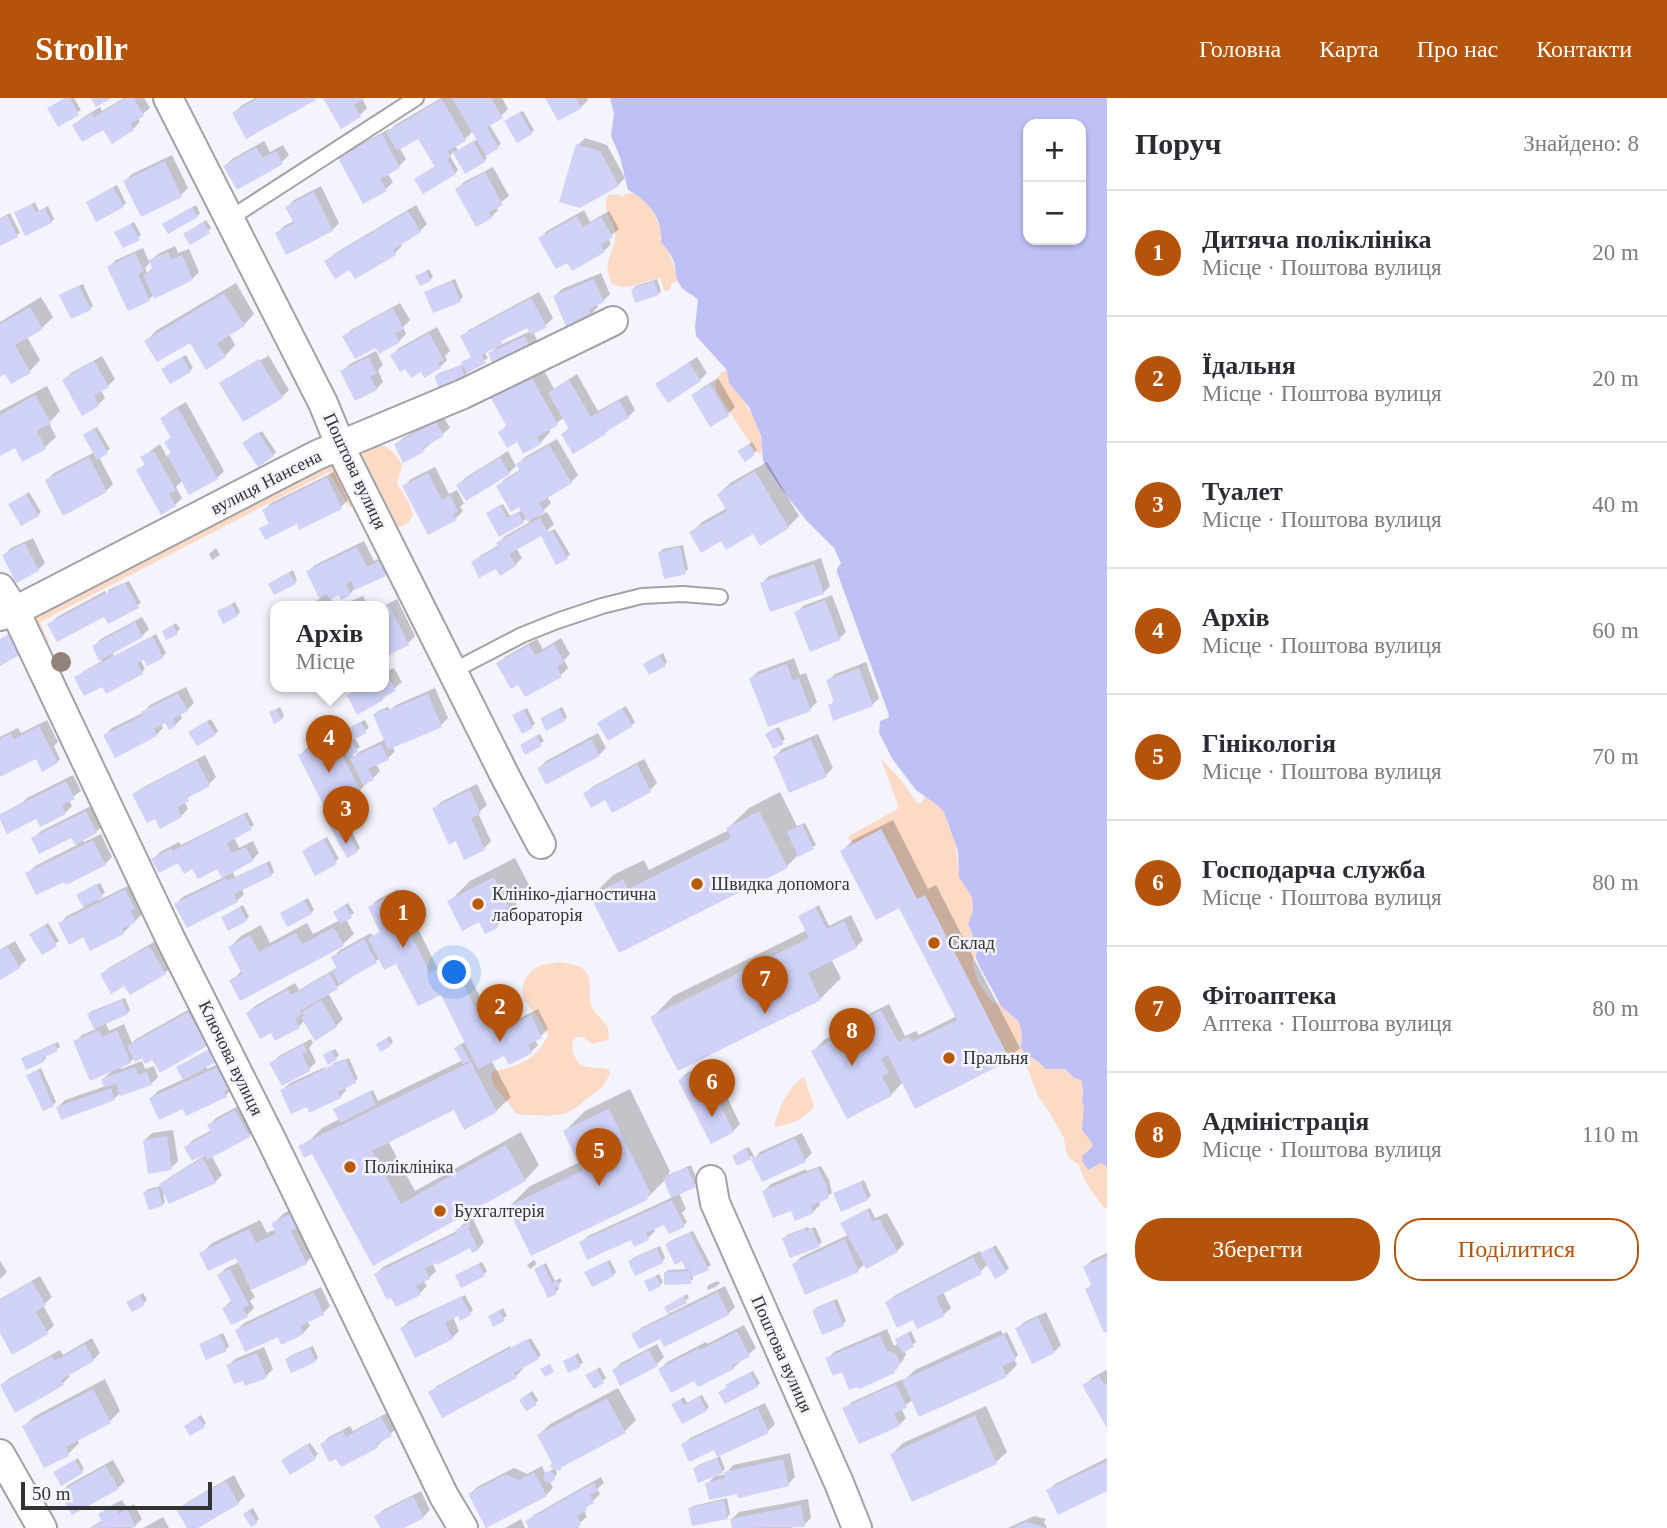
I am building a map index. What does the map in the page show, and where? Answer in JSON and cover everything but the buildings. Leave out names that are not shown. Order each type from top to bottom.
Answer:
[{"type":"street","name":"Поштова вулиця","points":[[168,98],[323,403],[340,445],[541,844]]},
{"type":"street","name":"вулиця Нансена","points":[[5,605],[317,455],[463,394],[613,321]]},
{"type":"street","name":"Ключова вулиця","points":[[5,605],[278,1153],[444,1496],[463,1528]]},
{"type":"street","name":"Поштова вулиця","points":[[711,1180],[715,1203],[857,1528]]},
{"type":"street","points":[[0,1454],[42,1528]]},
{"type":"lane","points":[[229,219],[416,98]]},
{"type":"lane","points":[[453,671],[522,635],[602,606],[642,596],[683,594],[720,597]]},
{"type":"shaded area","points":[[630,193],[646,202],[661,230],[660,239],[671,259],[677,282],[672,283],[670,290],[664,291],[660,278],[625,287],[612,284],[608,262],[615,233],[606,209],[606,200],[608,195],[617,194],[623,197]]},
{"type":"shaded area","points":[[727,370],[755,421],[762,442],[761,453],[756,452],[717,392],[718,379],[721,373]]},
{"type":"shaded area","points":[[374,444],[391,450],[402,466],[397,483],[413,515],[403,526],[394,527],[379,502],[380,490],[365,477],[360,460],[364,452]]},
{"type":"shaded area","points":[[329,458],[362,501],[350,508],[329,472],[40,622],[49,643],[37,648],[28,614]]},
{"type":"shaded area","points":[[881,759],[918,804],[925,797],[944,812],[956,844],[958,871],[972,897],[973,911],[968,925],[977,946],[973,963],[982,989],[991,1000],[999,1003],[1019,1022],[1025,1053],[1040,1063],[1065,1069],[1082,1081],[1082,1097],[1093,1146],[1085,1152],[1083,1163],[1088,1170],[1100,1163],[1105,1165],[1107,1208],[1105,1209],[1090,1188],[1079,1165],[1069,1158],[1064,1138],[1038,1096],[1022,1055],[1010,1060],[925,895],[917,899],[882,830],[854,844],[847,837],[899,808]]},
{"type":"shaded area","points":[[559,962],[580,967],[585,971],[589,981],[591,1005],[609,1033],[608,1040],[592,1044],[582,1037],[574,1039],[572,1047],[575,1057],[583,1066],[609,1070],[610,1074],[602,1087],[565,1114],[521,1115],[515,1112],[494,1086],[491,1076],[493,1071],[515,1066],[530,1058],[548,1036],[523,997],[523,985],[528,975],[537,967]]},
{"type":"shaded area","points":[[804,1077],[814,1107],[796,1121],[774,1127],[788,1092]]},
{"type":"water","points":[[610,98],[1107,98],[1107,1169],[1101,1163],[1088,1170],[1083,1163],[1082,1156],[1093,1146],[1082,1130],[1082,1081],[1065,1069],[1045,1069],[1025,1053],[1021,1048],[1022,1033],[1019,1022],[1001,1006],[980,967],[976,958],[977,946],[968,924],[973,911],[972,897],[959,877],[958,851],[944,812],[916,790],[893,760],[879,733],[880,721],[889,715],[837,572],[841,563],[834,548],[806,520],[763,461],[761,436],[749,407],[729,383],[727,370],[696,336],[698,300],[678,283],[673,259],[661,242],[657,218],[648,205],[628,190],[620,157],[611,136],[614,113]]},
{"type":"place","name":"Архів","points":[[329,773]]},
{"type":"place","name":"Туалет","points":[[346,844]]},
{"type":"place","name":"Швидка допомога","points":[[697,884]]},
{"type":"place","name":"Клініко-діагностична лабораторія","points":[[478,904]]},
{"type":"place","name":"Склад","points":[[934,943]]},
{"type":"place","name":"Дитяча поліклініка","points":[[403,948]]},
{"type":"place","name":"Фітоаптека","points":[[765,1014]]},
{"type":"place","name":"Їдальня","points":[[500,1042]]},
{"type":"place","name":"Пральня","points":[[949,1058]]},
{"type":"place","name":"Адміністрація","points":[[852,1066]]},
{"type":"place","name":"Господарча служба","points":[[712,1117]]},
{"type":"place","name":"Поліклініка","points":[[350,1167]]},
{"type":"place","name":"Гінікологія","points":[[599,1186]]},
{"type":"place","name":"Бухгалтерія","points":[[440,1211]]}]
